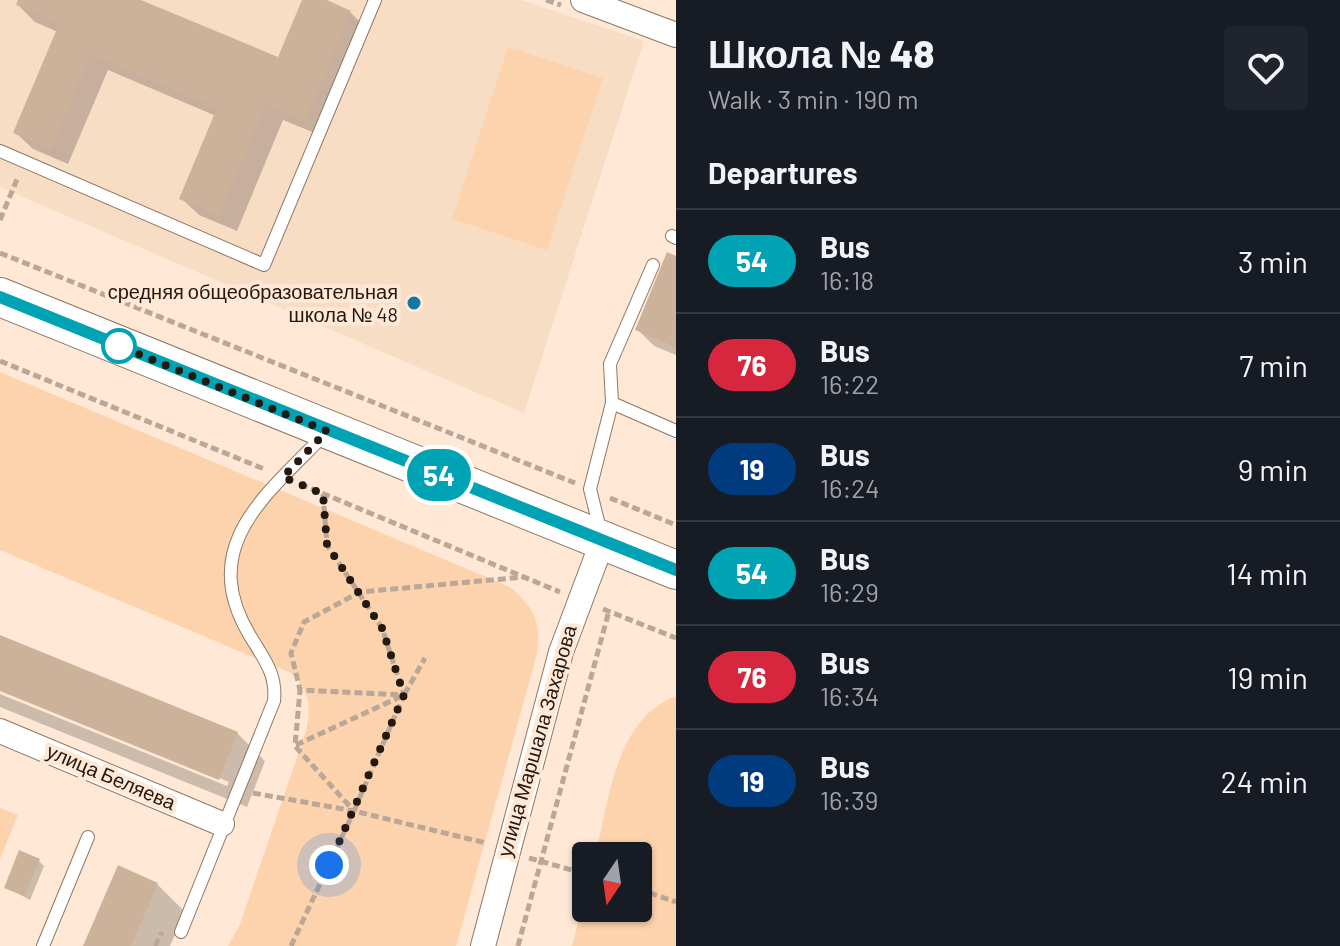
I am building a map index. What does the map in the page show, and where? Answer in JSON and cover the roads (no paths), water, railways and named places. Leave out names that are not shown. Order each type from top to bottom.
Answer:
[{"type":"main road","points":[[0,297],[676,570]]},
{"type":"street","points":[[583,0],[676,35]]},
{"type":"street","name":"улица Маршала Захарова","points":[[483,946],[506,849],[578,599],[603,540]]},
{"type":"street","name":"улица Беляева","points":[[0,731],[222,824]]},
{"type":"lane","points":[[0,151],[264,265],[375,0]]},
{"type":"lane","points":[[603,540],[590,489],[612,403],[610,364],[653,265]]},
{"type":"lane","points":[[612,403],[676,431]]},
{"type":"lane","points":[[181,932],[274,701],[276,681],[239,617],[228,584],[228,562],[241,531],[283,477],[327,431]]},
{"type":"lane","points":[[43,946],[88,837]]},
{"type":"place","name":"средняя общеобразовательная школа № 48","points":[[414,303]]}]
